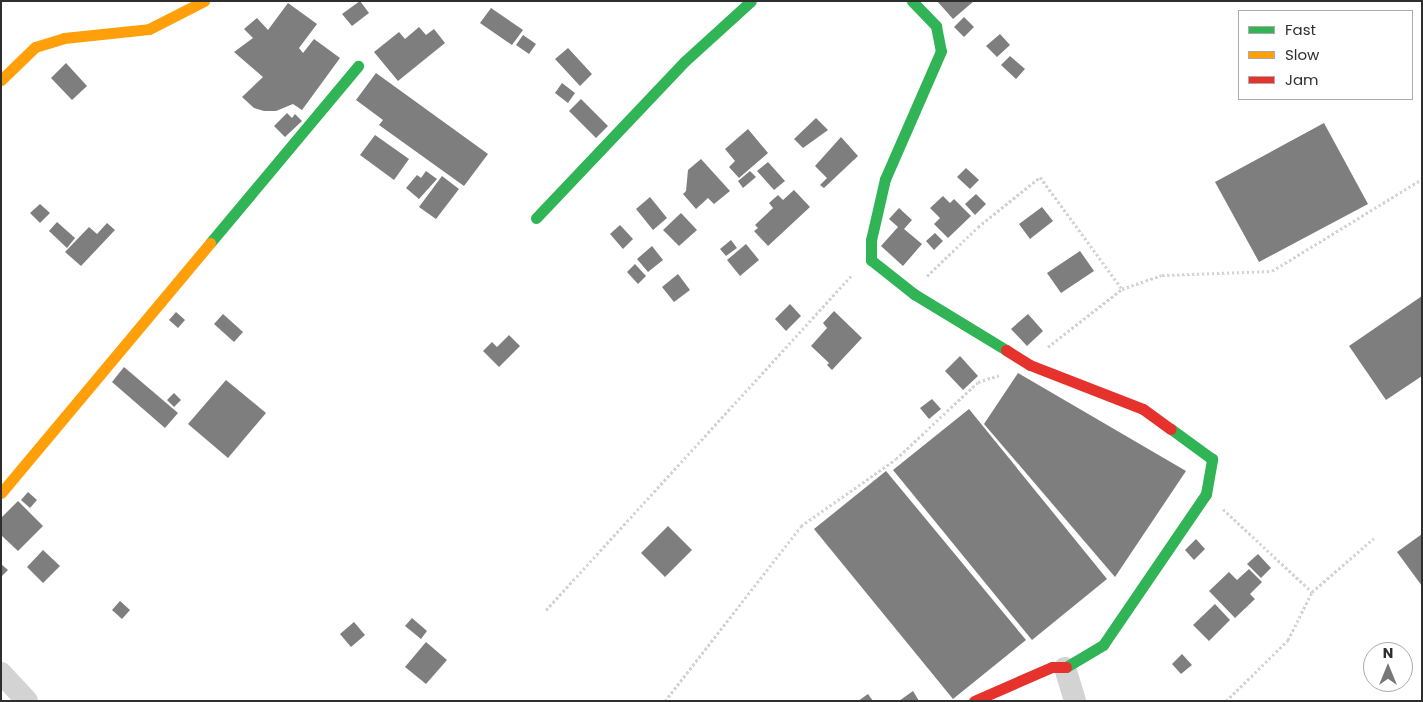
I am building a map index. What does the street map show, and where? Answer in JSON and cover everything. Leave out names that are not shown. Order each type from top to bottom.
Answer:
[{"type":"street","points":[[1,80],[35,47],[64,38],[149,29],[204,1]]},
{"type":"street","points":[[536,218],[685,61],[750,1]]},
{"type":"street","points":[[912,1],[936,26],[941,51],[885,179],[871,240],[871,260],[914,294],[1030,366],[1143,409],[1212,459],[1206,494],[1103,645],[1065,668],[1052,667],[974,701]]},
{"type":"street","points":[[1,493],[358,66]]},
{"type":"street","points":[[1065,668],[1075,701]]},
{"type":"street","points":[[1,673],[28,701]]},
{"type":"path","points":[[914,294],[933,268],[1040,177],[1122,290]]},
{"type":"path","points":[[665,701],[801,526],[896,459],[978,382],[1030,366],[1057,338],[1122,290],[1162,275],[1272,272],[1422,179]]},
{"type":"path","points":[[546,610],[860,266],[871,260]]},
{"type":"path","points":[[1206,494],[1312,592]]},
{"type":"path","points":[[1226,701],[1288,640],[1312,592],[1374,538]]},
{"type":"building","points":[[360,1],[369,13],[352,26],[342,14]]},
{"type":"building","points":[[937,1],[974,1],[953,19]]},
{"type":"building","points":[[288,3],[317,24],[299,48],[303,53],[314,39],[340,58],[302,110],[293,104],[276,111],[264,111],[254,108],[242,97],[263,77],[234,52],[253,38],[244,29],[257,18],[268,30]]},
{"type":"building","points":[[491,8],[523,30],[512,45],[480,23]]},
{"type":"building","points":[[964,17],[974,27],[964,37],[954,27]]},
{"type":"building","points":[[419,27],[426,35],[434,29],[445,43],[398,81],[374,52],[399,32],[405,39]]},
{"type":"building","points":[[1000,34],[1010,45],[997,57],[986,46]]},
{"type":"building","points":[[523,35],[536,44],[529,54],[516,45]]},
{"type":"building","points":[[568,48],[592,74],[580,86],[555,59]]},
{"type":"building","points":[[1010,56],[1025,69],[1016,79],[1001,65]]},
{"type":"building","points":[[66,63],[87,86],[72,100],[51,78]]},
{"type":"building","points":[[376,73],[488,154],[464,186],[379,125],[383,120],[356,100]]},
{"type":"building","points":[[562,83],[575,93],[568,103],[555,93]]},
{"type":"building","points":[[581,99],[608,126],[596,138],[569,111]]},
{"type":"building","points":[[287,113],[292,118],[295,114],[302,121],[285,137],[274,126]]},
{"type":"building","points":[[816,118],[828,130],[803,148],[794,139]]},
{"type":"building","points":[[1324,123],[1368,204],[1259,262],[1215,182]]},
{"type":"building","points":[[748,129],[768,153],[739,178],[729,167],[735,161],[725,149]]},
{"type":"building","points":[[375,135],[409,159],[394,180],[360,155]]},
{"type":"building","points":[[841,137],[858,156],[824,188],[820,185],[827,178],[815,166]]},
{"type":"building","points":[[701,159],[730,191],[714,204],[708,198],[696,209],[683,194],[686,191],[688,170]]},
{"type":"building","points":[[768,162],[785,181],[774,190],[757,171]]},
{"type":"building","points":[[966,168],[979,180],[970,189],[957,177]]},
{"type":"building","points":[[426,171],[437,179],[419,199],[406,188],[417,175],[421,178]]},
{"type":"building","points":[[750,171],[756,177],[743,188],[738,181]]},
{"type":"building","points":[[442,176],[459,189],[436,219],[419,207]]},
{"type":"building","points":[[794,190],[810,207],[768,246],[754,231],[758,228],[755,225],[773,208],[769,203],[778,195],[783,200]]},
{"type":"building","points":[[976,194],[986,204],[975,215],[965,204]]},
{"type":"building","points":[[943,196],[950,203],[954,199],[971,216],[948,238],[934,224],[940,218],[930,208]]},
{"type":"building","points":[[650,197],[667,218],[653,230],[636,209]]},
{"type":"building","points":[[40,204],[50,213],[40,223],[30,213]]},
{"type":"building","points":[[1042,207],[1053,221],[1030,239],[1019,224]]},
{"type":"building","points":[[899,208],[912,220],[904,229],[922,244],[903,266],[881,246],[898,227],[889,219]]},
{"type":"building","points":[[681,213],[697,230],[679,246],[663,230]]},
{"type":"building","points":[[57,222],[75,238],[67,248],[49,231]]},
{"type":"building","points":[[107,223],[115,230],[81,266],[65,252],[89,227],[97,234]]},
{"type":"building","points":[[620,225],[633,239],[623,249],[610,234]]},
{"type":"building","points":[[935,233],[943,241],[934,250],[926,241]]},
{"type":"building","points":[[731,240],[737,248],[726,256],[720,249]]},
{"type":"building","points":[[746,244],[759,260],[740,276],[727,260]]},
{"type":"building","points":[[652,246],[663,260],[648,272],[637,259]]},
{"type":"building","points":[[1080,251],[1094,271],[1061,293],[1047,273]]},
{"type":"building","points":[[635,264],[646,276],[638,284],[627,272]]},
{"type":"building","points":[[678,274],[690,290],[674,302],[662,287]]},
{"type":"building","points":[[1422,296],[1422,376],[1386,400],[1349,346]]},
{"type":"building","points":[[790,304],[801,316],[786,331],[775,319]]},
{"type":"building","points":[[834,311],[862,338],[832,370],[827,365],[829,363],[811,346],[827,328],[823,323]]},
{"type":"building","points":[[176,312],[185,320],[178,328],[169,320]]},
{"type":"building","points":[[223,314],[243,332],[234,342],[214,324]]},
{"type":"building","points":[[1028,314],[1043,331],[1027,346],[1011,329]]},
{"type":"building","points":[[509,335],[520,346],[499,367],[483,351],[492,342],[497,347]]},
{"type":"building","points":[[960,356],[978,376],[963,390],[945,371]]},
{"type":"building","points":[[124,367],[178,413],[165,428],[112,382]]},
{"type":"building","points":[[1018,373],[1186,471],[1115,577],[984,424]]},
{"type":"building","points":[[226,380],[266,413],[228,458],[188,424]]},
{"type":"building","points":[[174,393],[181,400],[174,407],[167,400]]},
{"type":"building","points":[[932,399],[941,409],[929,419],[920,408]]},
{"type":"building","points":[[969,409],[1107,579],[1032,640],[893,470]]},
{"type":"building","points":[[886,471],[1026,640],[953,699],[814,529]]},
{"type":"building","points":[[28,492],[37,500],[30,508],[21,500]]},
{"type":"building","points":[[18,501],[43,526],[18,551],[1,535],[1,518]]},
{"type":"building","points":[[668,526],[692,550],[665,577],[641,553]]},
{"type":"building","points":[[1422,534],[1422,586],[1397,552]]},
{"type":"building","points":[[1196,539],[1205,549],[1194,560],[1185,550]]},
{"type":"building","points":[[43,550],[60,566],[43,583],[27,567]]},
{"type":"building","points":[[1258,554],[1271,568],[1261,578],[1247,564]]},
{"type":"building","points":[[1,564],[8,570],[1,577]]},
{"type":"building","points":[[1249,569],[1262,582],[1250,594],[1255,599],[1235,618],[1209,591],[1229,572],[1237,580]]},
{"type":"building","points":[[120,601],[130,610],[122,619],[112,610]]},
{"type":"building","points":[[1215,604],[1230,620],[1209,641],[1193,625]]},
{"type":"building","points":[[412,618],[427,631],[421,639],[405,626]]},
{"type":"building","points":[[354,622],[365,635],[351,647],[340,634]]},
{"type":"building","points":[[426,642],[447,660],[426,684],[405,667]]},
{"type":"building","points":[[1182,654],[1192,665],[1181,674],[1172,664]]},
{"type":"building","points":[[913,691],[919,701],[899,701]]},
{"type":"building","points":[[868,694],[873,701],[858,701]]},
{"type":"traffic: fast","points":[[536,218],[685,61],[751,1]]},
{"type":"traffic: fast","points":[[912,1],[936,26],[941,51],[885,179],[871,240],[871,260],[914,294],[1006,350]]},
{"type":"traffic: fast","points":[[210,243],[358,66]]},
{"type":"traffic: fast","points":[[1066,667],[1103,645],[1206,494],[1212,459],[1171,429]]},
{"type":"traffic: slow","points":[[1,80],[35,47],[64,38],[149,29],[204,1]]},
{"type":"traffic: slow","points":[[1,493],[210,243]]},
{"type":"traffic: jam","points":[[1006,350],[1030,365],[1143,409],[1171,429]]},
{"type":"traffic: jam","points":[[974,701],[1052,667],[1066,667]]}]
